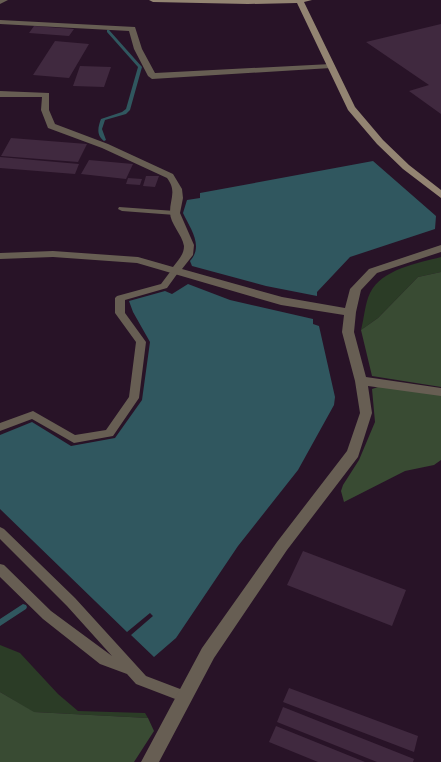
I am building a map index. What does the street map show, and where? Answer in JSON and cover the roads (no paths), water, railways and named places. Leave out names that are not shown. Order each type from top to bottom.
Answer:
[{"type":"street","points":[[0,2],[4,0]]},
{"type":"street","points":[[153,0],[240,2],[308,0]]},
{"type":"street","points":[[300,0],[345,96],[363,124],[406,167],[441,195]]},
{"type":"street","points":[[0,22],[132,29],[138,49],[152,76],[331,66]]},
{"type":"street","points":[[0,94],[46,95],[44,110],[51,126],[105,146],[170,176],[176,183],[180,197],[175,213],[189,245],[188,255],[176,270]]},
{"type":"street","points":[[150,762],[183,696],[208,653],[282,546],[353,454],[366,412],[361,381],[348,332],[350,312],[356,289],[373,271],[441,248]]},
{"type":"street","points":[[0,256],[53,254],[123,257],[176,270],[230,288],[281,301],[350,312]]},
{"type":"street","points":[[361,381],[441,392]]},
{"type":"lane","points":[[122,209],[175,213]]},
{"type":"lane","points":[[0,427],[33,415],[74,439],[109,433],[134,398],[141,342],[120,313],[120,298],[164,286],[176,270]]},
{"type":"lane","points":[[0,532],[71,602],[141,680],[183,696]]},
{"type":"lane","points":[[0,569],[47,615],[105,660],[133,671]]},
{"type":"waterway","points":[[104,140],[100,129],[103,119],[124,113],[128,109],[140,67],[108,31]]},
{"type":"waterway","points":[[0,623],[23,607]]}]
